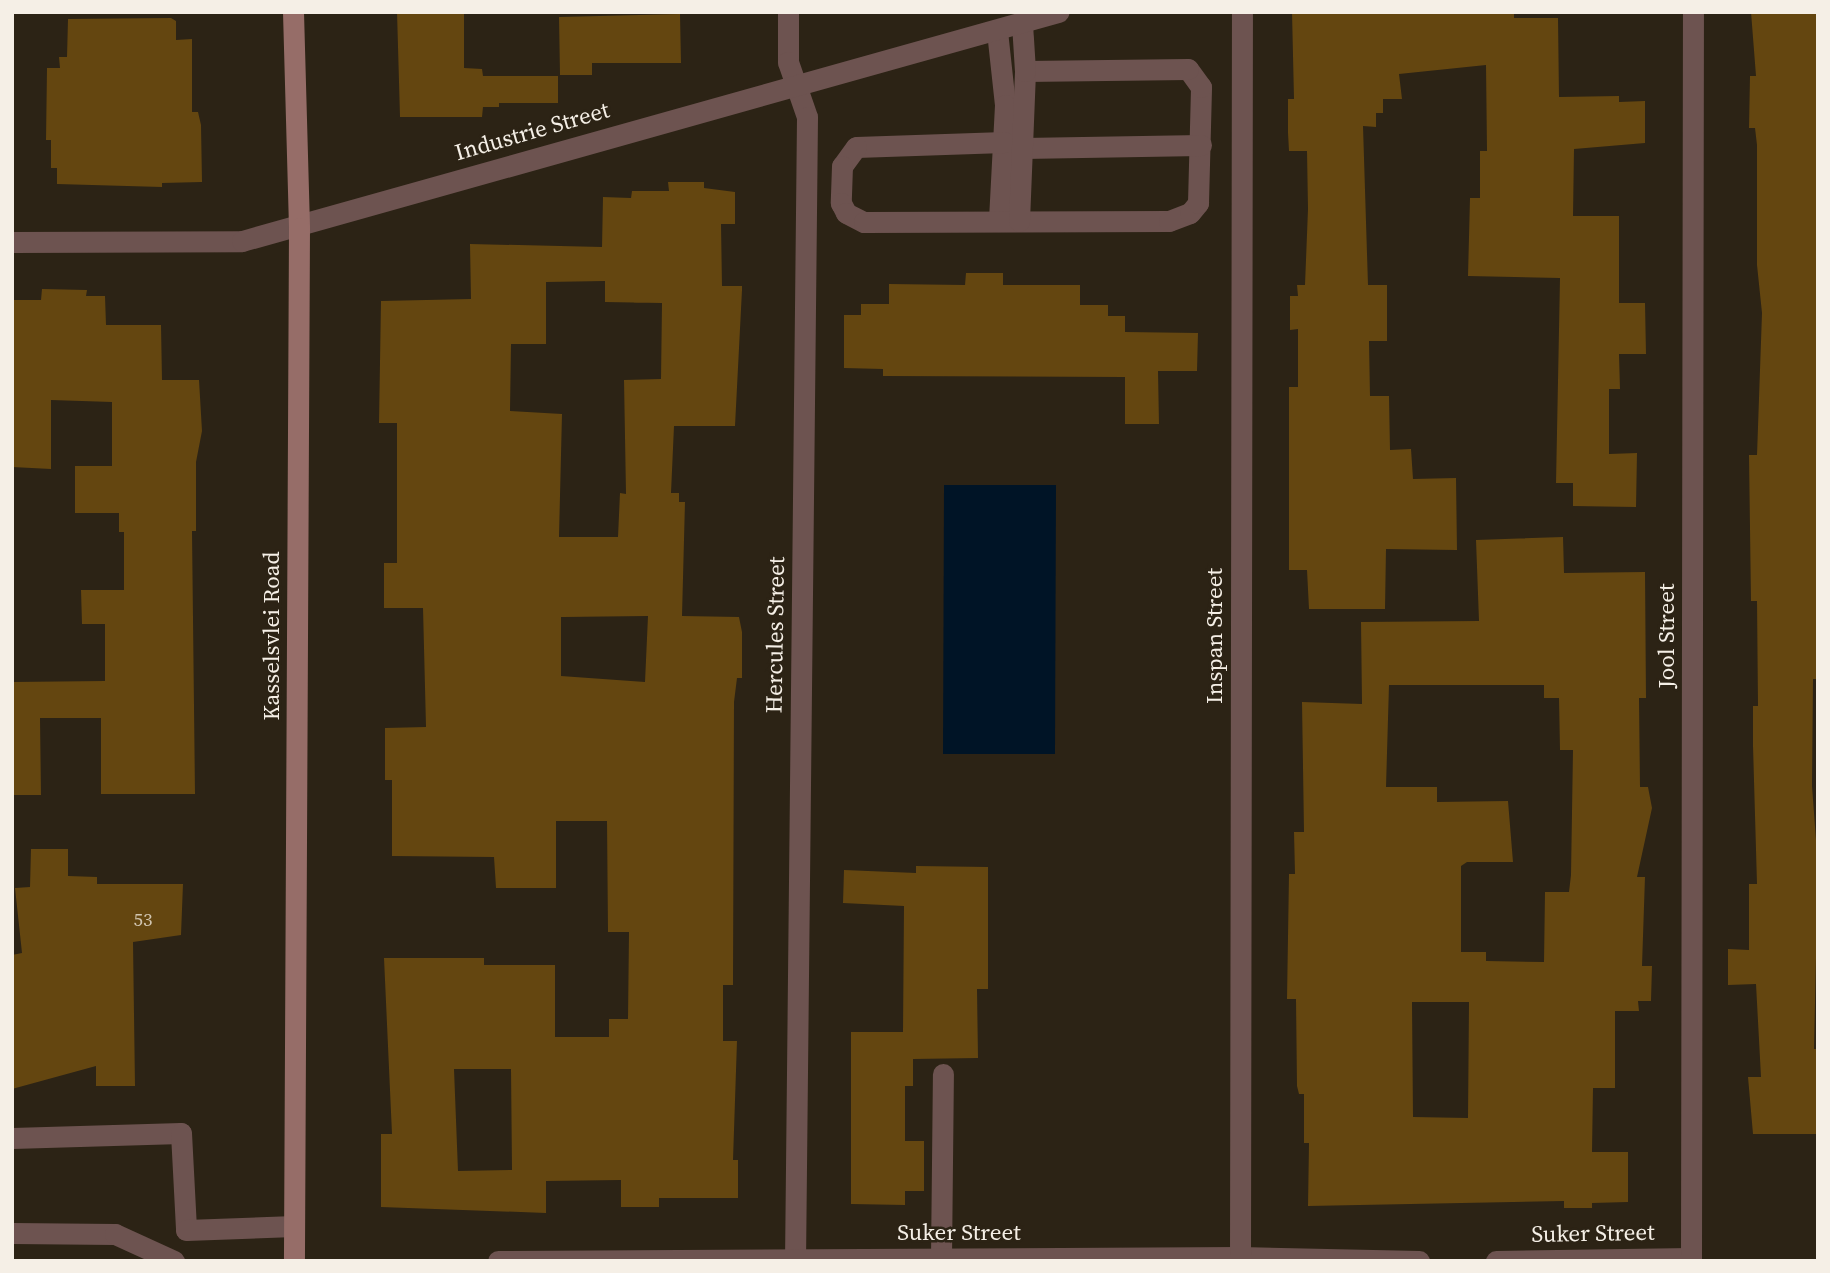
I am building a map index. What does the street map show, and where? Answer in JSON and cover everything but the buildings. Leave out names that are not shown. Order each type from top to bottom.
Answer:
[{"type":"street","name":"Kasselsvlei Road","points":[[293,12],[299,228],[294,1261]]},
{"type":"street","name":"Hercules Street","points":[[788,12],[788,62],[807,117],[795,1260]]},
{"type":"street","name":"Industrie Street","points":[[12,242],[242,241],[299,228],[796,84],[997,31],[1058,12]]},
{"type":"street","name":"Inspan Street","points":[[1240,1259],[1242,12]]},
{"type":"street","name":"Jool Street","points":[[1691,1259],[1693,12]]},
{"type":"street","points":[[1009,221],[1014,145],[1025,71],[1022,23]]},
{"type":"street","points":[[997,31],[1014,145]]},
{"type":"street","points":[[1025,71],[1188,69],[1201,87],[1201,145],[1198,203],[1181,218],[864,222],[846,213],[839,198],[842,166],[856,147],[1201,145]]},
{"type":"street","points":[[941,1258],[943,1074]]},
{"type":"street","points":[[12,1138],[181,1133],[186,1261]]},
{"type":"street","points":[[186,1230],[294,1226]]},
{"type":"street","points":[[12,1233],[115,1234],[174,1261]]},
{"type":"street","name":"Suker Street","points":[[499,1261],[941,1258],[1419,1261]]},
{"type":"street","name":"Suker Street","points":[[1496,1261],[1691,1259]]},
{"type":"water","points":[[944,485],[1056,485],[1055,754],[943,754]]}]
